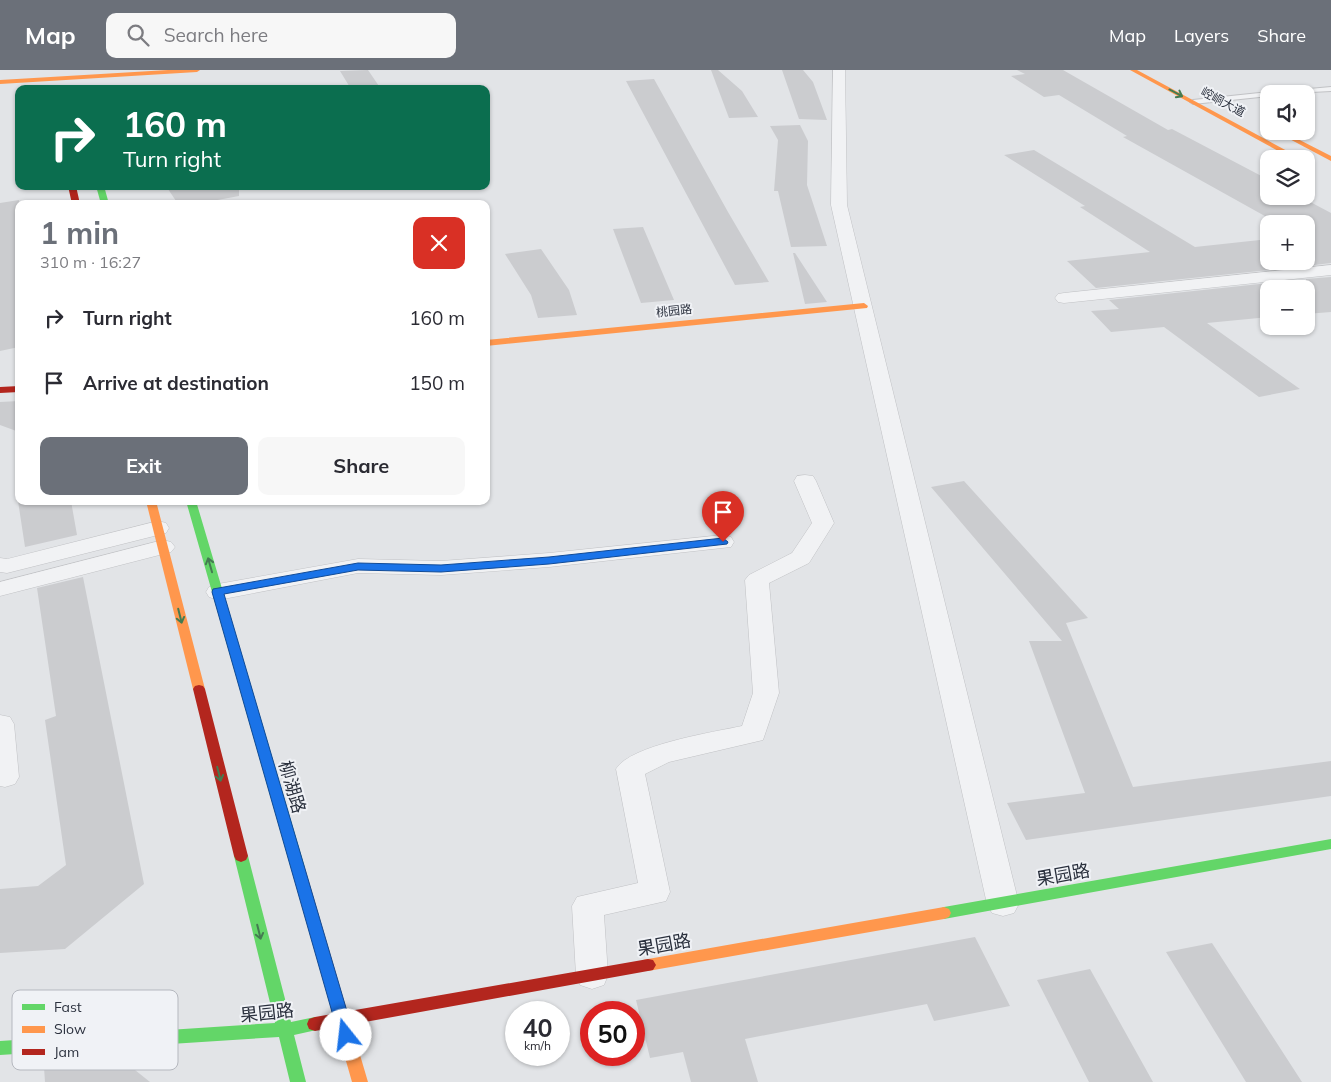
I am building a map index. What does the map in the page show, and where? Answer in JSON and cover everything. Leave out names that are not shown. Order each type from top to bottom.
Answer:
[{"type":"main road","points":[[0,82],[198,70]]},
{"type":"main road","name":"崆峒大道","points":[[1133,70],[1282,150]]},
{"type":"main road","name":"崆峒大道","points":[[1200,91],[1234,108]]},
{"type":"main road","points":[[1295,140],[1331,159]]},
{"type":"main road","name":"桃园路","points":[[490,343],[864,306]]},
{"type":"main road","points":[[0,390],[15,389]]},
{"type":"main road","points":[[152,505],[283,1030],[298,1082]]},
{"type":"main road","name":"柳湖路","points":[[192,505],[360,1082]]},
{"type":"main road","name":"果园路","points":[[178,1037],[283,1030],[1003,904],[1331,844]]},
{"type":"street","points":[[839,70],[839,206],[1003,904]]},
{"type":"street","points":[[1064,298],[1331,270]]},
{"type":"street","points":[[592,975],[588,906],[655,892],[630,769],[662,754],[753,733],[766,693],[757,580],[801,558],[823,522],[804,481]]},
{"type":"street","points":[[0,565],[7,566],[160,538]]},
{"type":"street","points":[[0,589],[160,538]]},
{"type":"street","points":[[218,592],[358,566],[441,568],[549,560],[723,542]]},
{"type":"street","points":[[0,724],[5,777]]},
{"type":"lane","points":[[1315,90],[1331,89]]},
{"type":"lane","points":[[1193,102],[1260,95]]},
{"type":"building","points":[[368,70],[378,85],[349,85],[340,71]]},
{"type":"building","points":[[711,70],[718,70],[742,91],[758,117],[729,118]]},
{"type":"building","points":[[782,70],[803,70],[813,82],[827,120],[799,119]]},
{"type":"building","points":[[1017,70],[1063,70],[1168,130],[1172,129],[1260,175],[1260,205],[1315,204],[1331,213],[1331,263],[1315,265],[1315,215],[1263,215],[1123,137],[1127,136],[1059,95],[1044,97],[1011,76],[1025,74]]},
{"type":"building","points":[[654,79],[769,282],[735,285],[626,81]]},
{"type":"building","points":[[800,125],[808,141],[807,185],[827,246],[791,247],[778,191],[774,191],[778,140],[770,126]]},
{"type":"building","points":[[1034,150],[1195,247],[1260,240],[1260,270],[1269,270],[1096,288],[1067,261],[1150,252],[1080,207],[1085,206],[1004,155]]},
{"type":"building","points":[[169,190],[239,190],[239,196],[218,200],[175,200]]},
{"type":"building","points":[[15,201],[15,348],[0,351],[0,203]]},
{"type":"building","points":[[643,227],[674,300],[641,303],[613,229]]},
{"type":"building","points":[[541,249],[569,290],[577,315],[538,318],[531,295],[505,254]]},
{"type":"building","points":[[793,253],[795,253],[827,302],[805,304]]},
{"type":"building","points":[[1331,277],[1331,312],[1315,313],[1315,280],[1306,279]]},
{"type":"building","points":[[1260,284],[1260,318],[1207,323],[1300,389],[1259,397],[1164,327],[1111,332],[1091,311],[1119,309],[1109,300]]},
{"type":"building","points":[[15,401],[15,431],[0,425],[0,402]]},
{"type":"building","points":[[964,481],[1088,618],[1066,623],[1133,787],[1331,761],[1331,796],[1026,840],[1007,803],[1085,793],[1029,641],[1062,641],[931,487]]},
{"type":"building","points":[[19,505],[72,505],[77,535],[25,547]]},
{"type":"building","points":[[83,577],[144,884],[65,949],[0,953],[0,889],[38,886],[66,865],[45,720],[56,716],[37,588]]},
{"type":"building","points":[[975,937],[1010,1006],[934,1021],[927,1004],[745,1039],[758,1082],[691,1082],[683,1052],[650,1058],[645,1037],[645,1001],[636,1000]]},
{"type":"building","points":[[1212,943],[1302,1082],[1246,1082],[1166,952]]},
{"type":"building","points":[[1090,969],[1153,1082],[1089,1082],[1037,980]]},
{"type":"building","points":[[44,1070],[135,1070],[150,1082],[45,1082]]},
{"type":"traffic: fast","points":[[101,190],[104,200]]},
{"type":"traffic: fast","points":[[192,505],[298,868]]},
{"type":"traffic: fast","points":[[944,913],[1331,844]]},
{"type":"traffic: fast","points":[[241,856],[298,1082]]},
{"type":"traffic: fast","points":[[178,1037],[283,1030],[315,1024]]},
{"type":"traffic: fast","points":[[0,1048],[12,1047]]},
{"type":"traffic: slow","points":[[0,82],[197,70]]},
{"type":"traffic: slow","points":[[1133,70],[1282,150]]},
{"type":"traffic: slow","points":[[1295,140],[1331,159]]},
{"type":"traffic: slow","points":[[490,343],[864,306]]},
{"type":"traffic: slow","points":[[152,505],[199,689]]},
{"type":"traffic: slow","points":[[298,868],[360,1082]]},
{"type":"traffic: slow","points":[[648,965],[944,913]]},
{"type":"traffic: jam","points":[[73,190],[75,200]]},
{"type":"traffic: jam","points":[[0,390],[15,389]]},
{"type":"traffic: jam","points":[[199,689],[241,856]]},
{"type":"traffic: jam","points":[[315,1024],[648,965]]},
{"type":"route","points":[[346,1035],[218,592],[358,566],[441,568],[549,560],[723,542]]}]
